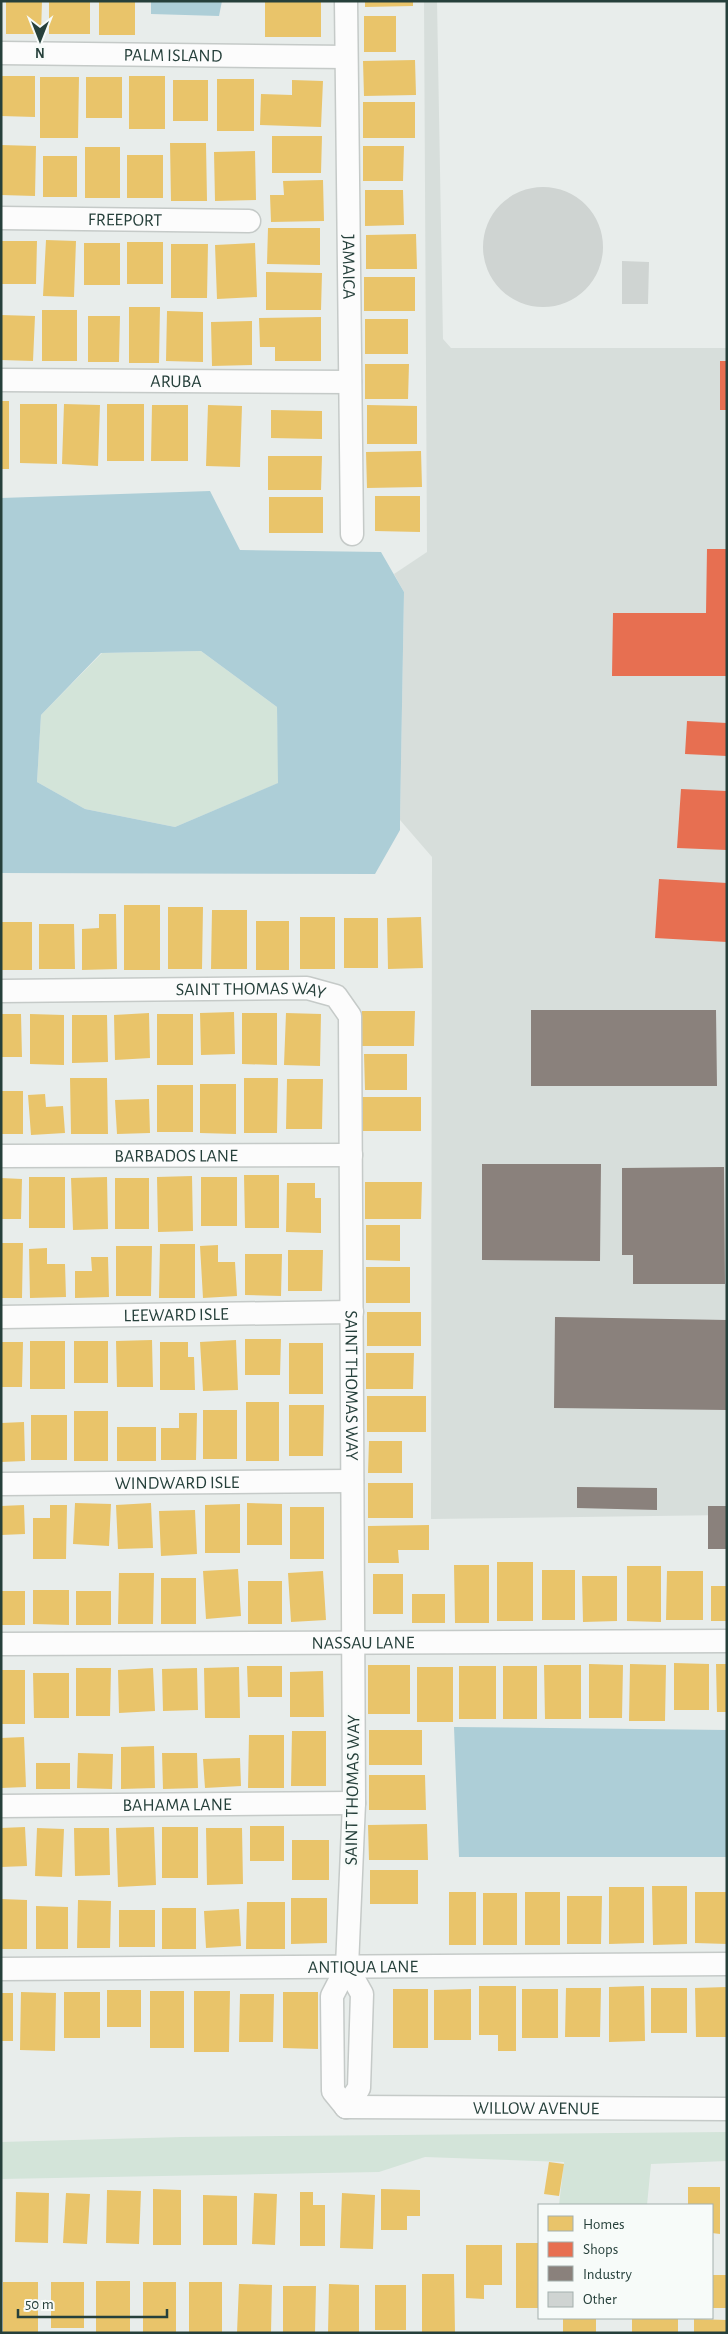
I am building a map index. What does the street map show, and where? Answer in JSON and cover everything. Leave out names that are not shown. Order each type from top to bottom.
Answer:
[{"type":"street","name":"JAMAICA","points":[[346,1],[352,534]]},
{"type":"street","name":"PALM ISLAND","points":[[1,53],[346,58]]},
{"type":"street","name":"FREEPORT","points":[[1,218],[249,221]]},
{"type":"street","name":"ARUBA","points":[[1,380],[350,382]]},
{"type":"street","name":"SAINT THOMAS WAY","points":[[1,991],[307,988],[336,996],[350,1016],[354,1803],[347,1968]]},
{"type":"street","name":"BARBADOS LANE","points":[[1,1156],[351,1155]]},
{"type":"street","name":"LEEWARD ISLE","points":[[1,1317],[352,1312]]},
{"type":"street","name":"WINDWARD ISLE","points":[[1,1484],[352,1481]]},
{"type":"street","name":"NASSAU LANE","points":[[1,1644],[727,1641]]},
{"type":"street","name":"BAHAMA LANE","points":[[1,1806],[354,1803]]},
{"type":"street","name":"ANTIQUA LANE","points":[[1,1969],[727,1964]]},
{"type":"street","name":"WILLOW AVENUE","points":[[347,1968],[362,1994],[359,2088],[346,2107],[727,2109]]},
{"type":"shaded area","points":[[424,1],[437,1],[443,339],[451,348],[727,348],[727,1515],[431,1519],[432,857],[400,820],[404,592],[394,574],[427,552]]},
{"type":"green space","points":[[201,651],[277,707],[279,783],[175,827],[85,809],[37,782],[41,715],[102,653]]},
{"type":"green space","points":[[727,2132],[727,2161],[651,2164],[647,2204],[559,2204],[564,2162],[425,2157],[379,2172],[1,2179],[1,2142],[182,2137]]},
{"type":"water","points":[[151,1],[222,1],[219,16],[151,14]]},
{"type":"water","points":[[210,491],[240,550],[381,552],[404,592],[400,830],[375,874],[1,873],[1,498]],"holes":[[[201,651],[277,707],[278,783],[175,827],[85,809],[37,782],[41,715],[101,653]]]},
{"type":"water","points":[[454,1727],[727,1730],[727,1857],[459,1857]]},
{"type":"building: Homes","points":[[6,1],[42,1],[41,34],[6,34]]},
{"type":"building: Homes","points":[[49,1],[90,1],[90,34],[49,34]]},
{"type":"building: Homes","points":[[99,1],[135,1],[135,35],[99,35]]},
{"type":"building: Homes","points":[[265,1],[321,1],[321,37],[265,37]]},
{"type":"building: Homes","points":[[365,1],[413,1],[413,6],[365,7]]},
{"type":"building: Homes","points":[[364,16],[396,16],[396,52],[364,52]]},
{"type":"building: Homes","points":[[415,60],[416,95],[364,96],[363,61]]},
{"type":"building: Homes","points":[[1,76],[35,76],[35,117],[1,116]]},
{"type":"building: Homes","points":[[129,76],[165,76],[165,129],[129,129]]},
{"type":"building: Homes","points":[[40,77],[79,77],[78,138],[40,138]]},
{"type":"building: Homes","points":[[86,77],[122,77],[122,118],[86,118]]},
{"type":"building: Homes","points":[[217,79],[254,79],[254,131],[217,131]]},
{"type":"building: Homes","points":[[173,80],[208,80],[208,121],[173,121]]},
{"type":"building: Homes","points":[[292,80],[323,81],[321,127],[260,125],[261,94],[292,95]]},
{"type":"building: Homes","points":[[363,102],[415,102],[415,138],[363,138]]},
{"type":"building: Homes","points":[[272,136],[322,136],[321,173],[272,173]]},
{"type":"building: Homes","points":[[170,143],[206,143],[207,201],[171,201]]},
{"type":"building: Homes","points":[[1,145],[36,146],[35,196],[1,195]]},
{"type":"building: Homes","points":[[363,146],[404,146],[403,181],[363,181]]},
{"type":"building: Homes","points":[[85,147],[120,147],[120,198],[85,198]]},
{"type":"building: Homes","points":[[255,151],[256,200],[215,201],[214,152]]},
{"type":"building: Homes","points":[[127,155],[163,155],[163,198],[127,198]]},
{"type":"building: Homes","points":[[43,156],[77,156],[77,197],[43,197]]},
{"type":"building: Homes","points":[[323,180],[324,221],[271,222],[270,195],[284,195],[283,181]]},
{"type":"building: Homes","points":[[365,190],[403,190],[404,225],[365,226]]},
{"type":"building: Homes","points":[[268,228],[320,228],[320,265],[267,264]]},
{"type":"building: Homes","points":[[416,234],[417,269],[366,269],[366,235]]},
{"type":"building: Homes","points":[[46,240],[76,241],[74,297],[43,296]]},
{"type":"building: Homes","points":[[1,241],[37,241],[36,284],[1,284]]},
{"type":"building: Homes","points":[[127,242],[163,242],[163,284],[127,284]]},
{"type":"building: Homes","points":[[84,243],[120,243],[120,285],[84,285]]},
{"type":"building: Homes","points":[[255,243],[257,297],[217,299],[215,245]]},
{"type":"building: Homes","points":[[171,244],[208,244],[207,298],[171,298]]},
{"type":"building: Homes","points":[[266,272],[322,273],[321,310],[266,310]]},
{"type":"building: Homes","points":[[364,277],[415,277],[415,311],[364,311]]},
{"type":"building: Homes","points":[[129,307],[160,307],[159,363],[129,363]]},
{"type":"building: Homes","points":[[42,310],[77,310],[77,361],[42,361]]},
{"type":"building: Homes","points":[[167,311],[203,312],[203,362],[166,361]]},
{"type":"building: Homes","points":[[1,315],[35,316],[33,361],[1,360]]},
{"type":"building: Homes","points":[[88,316],[120,316],[119,362],[88,362]]},
{"type":"building: Homes","points":[[321,317],[321,361],[275,361],[275,347],[260,347],[259,318]]},
{"type":"building: Homes","points":[[365,319],[408,319],[408,354],[365,354]]},
{"type":"building: Homes","points":[[252,321],[252,365],[212,366],[211,322]]},
{"type":"building: Homes","points":[[365,364],[409,364],[408,399],[365,399]]},
{"type":"building: Homes","points":[[1,401],[9,401],[9,469],[1,469]]},
{"type":"building: Homes","points":[[20,404],[57,404],[57,464],[20,463]]},
{"type":"building: Homes","points":[[64,404],[100,405],[98,466],[62,464]]},
{"type":"building: Homes","points":[[107,404],[144,404],[144,461],[107,461]]},
{"type":"building: Homes","points":[[152,405],[188,405],[188,461],[151,461]]},
{"type":"building: Homes","points":[[208,405],[242,406],[240,467],[206,466]]},
{"type":"building: Homes","points":[[367,405],[417,406],[417,444],[367,444]]},
{"type":"building: Homes","points":[[271,410],[322,411],[322,439],[271,438]]},
{"type":"building: Homes","points":[[421,451],[422,487],[367,488],[366,452]]},
{"type":"building: Homes","points":[[268,456],[322,456],[321,490],[268,490]]},
{"type":"building: Homes","points":[[375,496],[420,496],[420,532],[375,531]]},
{"type":"building: Homes","points":[[269,497],[323,497],[323,533],[269,533]]},
{"type":"building: Homes","points":[[124,905],[160,905],[160,970],[124,970]]},
{"type":"building: Homes","points":[[168,907],[203,907],[202,969],[168,969]]},
{"type":"building: Homes","points":[[212,910],[247,910],[247,969],[211,969]]},
{"type":"building: Homes","points":[[99,914],[116,914],[117,969],[82,970],[82,929],[99,928]]},
{"type":"building: Homes","points":[[300,917],[335,917],[335,969],[300,969]]},
{"type":"building: Homes","points":[[421,917],[423,968],[388,969],[387,918]]},
{"type":"building: Homes","points":[[344,918],[378,918],[378,968],[344,968]]},
{"type":"building: Homes","points":[[256,921],[289,921],[289,970],[256,970]]},
{"type":"building: Homes","points":[[1,922],[32,922],[32,970],[1,970]]},
{"type":"building: Homes","points":[[39,924],[74,924],[75,969],[39,969]]},
{"type":"building: Homes","points":[[362,1011],[415,1011],[414,1046],[362,1046]]},
{"type":"building: Homes","points":[[234,1012],[235,1054],[201,1055],[200,1013]]},
{"type":"building: Homes","points":[[149,1013],[150,1058],[115,1060],[114,1015]]},
{"type":"building: Homes","points":[[242,1013],[277,1013],[277,1065],[242,1064]]},
{"type":"building: Homes","points":[[286,1013],[321,1014],[320,1066],[284,1065]]},
{"type":"building: Homes","points":[[1,1014],[21,1014],[22,1057],[1,1057]]},
{"type":"building: Homes","points":[[30,1014],[64,1015],[64,1065],[30,1064]]},
{"type":"building: Homes","points":[[157,1014],[193,1014],[193,1065],[157,1065]]},
{"type":"building: Homes","points":[[72,1015],[107,1015],[108,1062],[72,1063]]},
{"type":"building: Homes","points":[[364,1054],[407,1054],[407,1090],[365,1090]]},
{"type":"building: Homes","points":[[70,1078],[107,1078],[108,1134],[71,1134]]},
{"type":"building: Homes","points":[[244,1078],[278,1078],[277,1133],[244,1133]]},
{"type":"building: Homes","points":[[287,1079],[323,1079],[322,1129],[286,1129]]},
{"type":"building: Homes","points":[[200,1084],[236,1084],[236,1134],[200,1133]]},
{"type":"building: Homes","points":[[157,1085],[193,1085],[193,1132],[157,1132]]},
{"type":"building: Homes","points":[[1,1091],[23,1091],[23,1134],[1,1134]]},
{"type":"building: Homes","points":[[45,1094],[46,1107],[63,1106],[65,1133],[31,1135],[28,1095]]},
{"type":"building: Homes","points":[[362,1097],[421,1097],[421,1131],[362,1131]]},
{"type":"building: Homes","points":[[149,1099],[150,1133],[117,1134],[115,1100]]},
{"type":"building: Homes","points":[[244,1175],[279,1175],[279,1228],[245,1228]]},
{"type":"building: Homes","points":[[192,1176],[193,1231],[158,1232],[157,1177]]},
{"type":"building: Homes","points":[[29,1177],[65,1177],[65,1228],[29,1228]]},
{"type":"building: Homes","points":[[107,1177],[108,1229],[73,1230],[71,1178]]},
{"type":"building: Homes","points":[[201,1177],[237,1177],[237,1226],[201,1226]]},
{"type":"building: Homes","points":[[1,1178],[22,1179],[21,1219],[1,1219]]},
{"type":"building: Homes","points":[[115,1178],[149,1178],[149,1229],[115,1229]]},
{"type":"building: Homes","points":[[365,1182],[422,1182],[421,1219],[365,1219]]},
{"type":"building: Homes","points":[[287,1183],[315,1183],[315,1198],[321,1198],[321,1233],[286,1232]]},
{"type":"building: Homes","points":[[366,1225],[400,1225],[400,1261],[366,1260]]},
{"type":"building: Homes","points":[[1,1243],[23,1243],[22,1298],[1,1298]]},
{"type":"building: Homes","points":[[160,1244],[195,1244],[195,1298],[159,1298]]},
{"type":"building: Homes","points":[[218,1245],[218,1262],[235,1262],[237,1296],[203,1298],[200,1246]]},
{"type":"building: Homes","points":[[116,1246],[152,1246],[151,1296],[116,1296]]},
{"type":"building: Homes","points":[[47,1248],[47,1264],[65,1264],[66,1297],[30,1298],[29,1249]]},
{"type":"building: Homes","points":[[288,1250],[323,1250],[322,1291],[288,1291]]},
{"type":"building: Homes","points":[[245,1254],[282,1254],[281,1296],[245,1295]]},
{"type":"building: Homes","points":[[91,1257],[108,1257],[109,1297],[75,1298],[75,1271],[92,1271]]},
{"type":"building: Homes","points":[[366,1267],[410,1267],[410,1303],[366,1303]]},
{"type":"building: Homes","points":[[367,1312],[421,1312],[421,1346],[367,1346]]},
{"type":"building: Homes","points":[[245,1339],[281,1339],[280,1375],[245,1375]]},
{"type":"building: Homes","points":[[152,1340],[153,1387],[117,1387],[116,1341]]},
{"type":"building: Homes","points":[[236,1340],[238,1390],[203,1391],[200,1342]]},
{"type":"building: Homes","points":[[30,1341],[65,1341],[65,1389],[30,1389]]},
{"type":"building: Homes","points":[[74,1341],[108,1341],[108,1383],[74,1383]]},
{"type":"building: Homes","points":[[1,1342],[23,1342],[22,1387],[1,1387]]},
{"type":"building: Homes","points":[[160,1342],[188,1342],[188,1357],[194,1357],[195,1390],[160,1390]]},
{"type":"building: Homes","points":[[289,1343],[323,1343],[323,1394],[289,1394]]},
{"type":"building: Homes","points":[[366,1353],[414,1353],[413,1389],[366,1389]]},
{"type":"building: Homes","points":[[367,1396],[426,1396],[426,1432],[367,1432]]},
{"type":"building: Homes","points":[[246,1402],[279,1402],[279,1461],[246,1461]]},
{"type":"building: Homes","points":[[289,1405],[324,1405],[323,1456],[289,1456]]},
{"type":"building: Homes","points":[[203,1410],[237,1410],[237,1459],[203,1459]]},
{"type":"building: Homes","points":[[74,1411],[108,1411],[108,1461],[74,1461]]},
{"type":"building: Homes","points":[[179,1413],[197,1413],[196,1460],[161,1460],[161,1428],[179,1428]]},
{"type":"building: Homes","points":[[31,1415],[67,1415],[67,1460],[31,1460]]},
{"type":"building: Homes","points":[[24,1422],[25,1461],[1,1462],[1,1423]]},
{"type":"building: Homes","points":[[117,1427],[156,1427],[156,1461],[117,1461]]},
{"type":"building: Homes","points":[[369,1441],[402,1441],[402,1473],[368,1473]]},
{"type":"building: Homes","points":[[368,1483],[413,1483],[413,1518],[368,1518]]},
{"type":"building: Homes","points":[[75,1503],[111,1504],[109,1546],[73,1544]]},
{"type":"building: Homes","points":[[151,1503],[153,1548],[118,1549],[116,1505]]},
{"type":"building: Homes","points":[[247,1503],[282,1504],[282,1545],[247,1545]]},
{"type":"building: Homes","points":[[240,1504],[240,1553],[205,1553],[205,1505]]},
{"type":"building: Homes","points":[[24,1505],[25,1534],[1,1535],[1,1506]]},
{"type":"building: Homes","points":[[50,1505],[67,1505],[66,1559],[33,1559],[33,1518],[50,1518]]},
{"type":"building: Homes","points":[[290,1507],[324,1507],[324,1559],[290,1559]]},
{"type":"building: Homes","points":[[195,1510],[197,1554],[161,1556],[159,1511]]},
{"type":"building: Homes","points":[[429,1525],[429,1550],[398,1550],[399,1563],[368,1563],[368,1526]]},
{"type":"building: Homes","points":[[497,1562],[533,1562],[533,1621],[497,1621]]},
{"type":"building: Homes","points":[[454,1565],[489,1565],[489,1623],[455,1623]]},
{"type":"building: Homes","points":[[627,1566],[661,1566],[661,1622],[627,1621]]},
{"type":"building: Homes","points":[[238,1569],[241,1616],[206,1619],[203,1571]]},
{"type":"building: Homes","points":[[542,1570],[575,1570],[575,1620],[542,1620]]},
{"type":"building: Homes","points":[[323,1571],[326,1620],[291,1622],[288,1573]]},
{"type":"building: Homes","points":[[667,1571],[703,1571],[703,1620],[666,1620]]},
{"type":"building: Homes","points":[[119,1573],[154,1573],[153,1624],[118,1624]]},
{"type":"building: Homes","points":[[373,1574],[403,1574],[403,1614],[373,1614]]},
{"type":"building: Homes","points":[[582,1576],[617,1576],[617,1621],[583,1622]]},
{"type":"building: Homes","points":[[161,1578],[196,1578],[196,1624],[161,1624]]},
{"type":"building: Homes","points":[[248,1581],[282,1581],[282,1624],[248,1624]]},
{"type":"building: Homes","points":[[711,1586],[727,1586],[727,1621],[711,1621]]},
{"type":"building: Homes","points":[[33,1590],[69,1590],[69,1625],[33,1624]]},
{"type":"building: Homes","points":[[1,1591],[25,1591],[25,1625],[1,1625]]},
{"type":"building: Homes","points":[[76,1591],[111,1591],[111,1625],[76,1625]]},
{"type":"building: Homes","points":[[412,1594],[445,1594],[445,1623],[412,1623]]},
{"type":"building: Homes","points":[[674,1663],[709,1664],[709,1710],[674,1710]]},
{"type":"building: Homes","points":[[589,1664],[623,1665],[622,1718],[589,1718]]},
{"type":"building: Homes","points":[[630,1664],[666,1665],[665,1721],[629,1721]]},
{"type":"building: Homes","points":[[716,1664],[727,1664],[727,1712],[717,1712]]},
{"type":"building: Homes","points":[[368,1665],[410,1665],[410,1714],[368,1714]]},
{"type":"building: Homes","points":[[544,1665],[581,1665],[581,1719],[545,1719]]},
{"type":"building: Homes","points":[[247,1666],[282,1666],[282,1697],[248,1697]]},
{"type":"building: Homes","points":[[459,1666],[496,1666],[496,1719],[459,1719]]},
{"type":"building: Homes","points":[[503,1666],[537,1666],[537,1719],[503,1719]]},
{"type":"building: Homes","points":[[239,1667],[240,1718],[205,1718],[204,1668]]},
{"type":"building: Homes","points":[[417,1667],[453,1667],[453,1722],[417,1722]]},
{"type":"building: Homes","points":[[76,1668],[111,1668],[110,1716],[76,1716]]},
{"type":"building: Homes","points":[[153,1668],[155,1711],[119,1713],[118,1670]]},
{"type":"building: Homes","points":[[197,1668],[198,1710],[163,1711],[162,1669]]},
{"type":"building: Homes","points":[[1,1670],[25,1670],[25,1724],[1,1724]]},
{"type":"building: Homes","points":[[323,1671],[324,1717],[290,1717],[290,1672]]},
{"type":"building: Homes","points":[[33,1673],[69,1673],[69,1718],[34,1718]]},
{"type":"building: Homes","points":[[369,1730],[422,1730],[422,1765],[369,1765]]},
{"type":"building: Homes","points":[[292,1731],[326,1731],[326,1786],[291,1786]]},
{"type":"building: Homes","points":[[249,1735],[284,1735],[284,1788],[248,1788]]},
{"type":"building: Homes","points":[[24,1737],[26,1787],[1,1788],[1,1738]]},
{"type":"building: Homes","points":[[154,1746],[155,1788],[121,1789],[121,1747]]},
{"type":"building: Homes","points":[[78,1753],[113,1754],[112,1789],[77,1788]]},
{"type":"building: Homes","points":[[162,1753],[197,1753],[198,1788],[163,1789]]},
{"type":"building: Homes","points":[[240,1758],[241,1786],[205,1788],[203,1759]]},
{"type":"building: Homes","points":[[36,1763],[70,1763],[70,1789],[36,1789]]},
{"type":"building: Homes","points":[[369,1775],[425,1775],[426,1810],[369,1810]]},
{"type":"building: Homes","points":[[427,1824],[428,1860],[369,1860],[368,1825]]},
{"type":"building: Homes","points":[[250,1826],[284,1826],[284,1861],[250,1861]]},
{"type":"building: Homes","points":[[25,1827],[27,1866],[1,1867],[1,1828]]},
{"type":"building: Homes","points":[[154,1827],[156,1885],[118,1887],[116,1828]]},
{"type":"building: Homes","points":[[162,1827],[198,1827],[198,1878],[162,1878]]},
{"type":"building: Homes","points":[[37,1828],[64,1829],[62,1877],[35,1876]]},
{"type":"building: Homes","points":[[74,1828],[109,1828],[110,1875],[75,1876]]},
{"type":"building: Homes","points":[[206,1828],[242,1828],[243,1884],[207,1885]]},
{"type":"building: Homes","points":[[292,1840],[329,1840],[329,1880],[292,1880]]},
{"type":"building: Homes","points":[[370,1870],[418,1870],[418,1904],[370,1904]]},
{"type":"building: Homes","points":[[652,1886],[687,1886],[687,1944],[653,1945]]},
{"type":"building: Homes","points":[[609,1887],[644,1887],[644,1943],[609,1944]]},
{"type":"building: Homes","points":[[449,1892],[476,1892],[476,1945],[449,1945]]},
{"type":"building: Homes","points":[[525,1892],[560,1892],[560,1945],[525,1945]]},
{"type":"building: Homes","points":[[695,1892],[727,1892],[727,1944],[695,1943]]},
{"type":"building: Homes","points":[[483,1893],[517,1893],[517,1945],[483,1945]]},
{"type":"building: Homes","points":[[567,1896],[602,1896],[601,1944],[567,1944]]},
{"type":"building: Homes","points":[[291,1898],[327,1898],[327,1943],[291,1944]]},
{"type":"building: Homes","points":[[1,1899],[27,1900],[27,1949],[1,1949]]},
{"type":"building: Homes","points":[[78,1900],[111,1901],[110,1948],[77,1948]]},
{"type":"building: Homes","points":[[247,1902],[285,1902],[285,1949],[246,1949]]},
{"type":"building: Homes","points":[[36,1906],[68,1907],[68,1949],[36,1949]]},
{"type":"building: Homes","points":[[162,1908],[196,1908],[196,1949],[162,1949]]},
{"type":"building: Homes","points":[[239,1909],[241,1946],[206,1948],[204,1911]]},
{"type":"building: Homes","points":[[119,1910],[155,1910],[155,1947],[119,1947]]},
{"type":"building: Homes","points":[[479,1986],[516,1986],[516,2051],[498,2051],[498,2035],[479,2035]]},
{"type":"building: Homes","points":[[644,1986],[645,2041],[609,2042],[609,1987]]},
{"type":"building: Homes","points":[[727,1987],[727,2037],[696,2037],[695,1988]]},
{"type":"building: Homes","points":[[566,1988],[601,1988],[600,2037],[565,2037]]},
{"type":"building: Homes","points":[[651,1988],[687,1988],[687,2033],[651,2033]]},
{"type":"building: Homes","points":[[393,1989],[428,1989],[428,2048],[393,2048]]},
{"type":"building: Homes","points":[[471,1989],[471,2040],[434,2040],[434,1990]]},
{"type":"building: Homes","points":[[522,1989],[558,1989],[558,2038],[522,2038]]},
{"type":"building: Homes","points":[[107,1990],[141,1990],[141,2027],[107,2027]]},
{"type":"building: Homes","points":[[150,1991],[184,1991],[184,2048],[150,2048]]},
{"type":"building: Homes","points":[[194,1991],[230,1991],[229,2052],[194,2052]]},
{"type":"building: Homes","points":[[21,1992],[56,1993],[55,2051],[20,2050]]},
{"type":"building: Homes","points":[[64,1992],[100,1992],[100,2038],[64,2038]]},
{"type":"building: Homes","points":[[283,1992],[318,1992],[318,2049],[283,2048]]},
{"type":"building: Homes","points":[[1,1993],[13,1993],[13,2041],[1,2041]]},
{"type":"building: Homes","points":[[240,1994],[274,1994],[273,2042],[239,2042]]},
{"type":"building: Homes","points":[[549,2162],[564,2164],[559,2196],[544,2194]]},
{"type":"building: Homes","points":[[688,2187],[720,2187],[720,2234],[713,2233],[713,2204],[688,2204]]},
{"type":"building: Homes","points":[[153,2189],[181,2190],[181,2245],[153,2245]]},
{"type":"building: Homes","points":[[381,2189],[420,2190],[420,2216],[407,2216],[407,2230],[381,2230]]},
{"type":"building: Homes","points":[[107,2190],[141,2191],[139,2244],[106,2243]]},
{"type":"building: Homes","points":[[16,2192],[49,2193],[48,2243],[15,2242]]},
{"type":"building: Homes","points":[[300,2192],[313,2192],[313,2205],[325,2205],[325,2246],[300,2246]]},
{"type":"building: Homes","points":[[66,2193],[90,2194],[87,2244],[63,2243]]},
{"type":"building: Homes","points":[[254,2193],[277,2194],[275,2245],[252,2244]]},
{"type":"building: Homes","points":[[342,2193],[375,2195],[373,2249],[340,2248]]},
{"type":"building: Homes","points":[[203,2195],[237,2196],[237,2245],[203,2245]]},
{"type":"building: Homes","points":[[516,2243],[538,2243],[538,2308],[516,2308]]},
{"type":"building: Homes","points":[[466,2245],[502,2245],[502,2285],[484,2285],[484,2299],[466,2298]]},
{"type":"building: Homes","points":[[422,2274],[454,2274],[455,2333],[422,2333]]},
{"type":"building: Homes","points":[[713,2275],[727,2275],[727,2308],[713,2308]]},
{"type":"building: Homes","points":[[96,2281],[130,2281],[130,2333],[96,2333]]},
{"type":"building: Homes","points":[[3,2282],[38,2282],[38,2333],[3,2333]]},
{"type":"building: Homes","points":[[51,2282],[84,2282],[84,2328],[51,2328]]},
{"type":"building: Homes","points":[[143,2282],[176,2282],[176,2333],[143,2333]]},
{"type":"building: Homes","points":[[189,2282],[222,2282],[222,2333],[189,2333]]},
{"type":"building: Homes","points":[[239,2284],[272,2285],[271,2333],[237,2333]]},
{"type":"building: Homes","points":[[329,2284],[359,2285],[359,2333],[328,2333]]},
{"type":"building: Homes","points":[[375,2285],[406,2285],[406,2330],[375,2330]]},
{"type":"building: Homes","points":[[283,2286],[316,2286],[315,2333],[283,2333]]},
{"type":"building: Homes","points":[[563,2319],[596,2319],[596,2333],[563,2333]]},
{"type":"building: Homes","points":[[632,2319],[678,2319],[678,2333],[632,2333]]},
{"type":"building: Homes","points":[[694,2319],[727,2320],[727,2333],[694,2333]]},
{"type":"building: Shops","points":[[720,361],[727,361],[727,410],[720,410]]},
{"type":"building: Shops","points":[[707,549],[727,549],[727,676],[612,676],[613,613],[706,613]]},
{"type":"building: Shops","points":[[687,721],[727,723],[727,756],[685,754]]},
{"type":"building: Shops","points":[[681,789],[727,791],[727,850],[677,848]]},
{"type":"building: Shops","points":[[659,879],[727,883],[727,942],[655,938]]},
{"type":"building: Industry","points":[[531,1010],[716,1010],[717,1086],[531,1086]]},
{"type":"building: Industry","points":[[482,1164],[601,1164],[600,1261],[482,1260]]},
{"type":"building: Industry","points":[[724,1167],[725,1284],[633,1284],[633,1255],[622,1255],[622,1168]]},
{"type":"building: Industry","points":[[555,1317],[727,1320],[727,1410],[554,1408]]},
{"type":"building: Industry","points":[[577,1487],[657,1488],[657,1510],[577,1508]]},
{"type":"building: Industry","points":[[708,1506],[727,1506],[727,1549],[708,1549]]},
{"type":"building: Other","points":[[543,187],[555,188],[566,192],[576,197],[585,205],[593,214],[598,224],[602,235],[602,259],[598,270],[593,280],[585,289],[576,297],[566,302],[555,306],[543,307],[531,306],[520,302],[510,297],[501,289],[493,280],[488,270],[484,259],[483,247],[484,235],[488,224],[493,214],[501,205],[510,197],[520,192],[531,188]]},
{"type":"building: Other","points":[[622,261],[649,262],[648,304],[622,304]]}]
